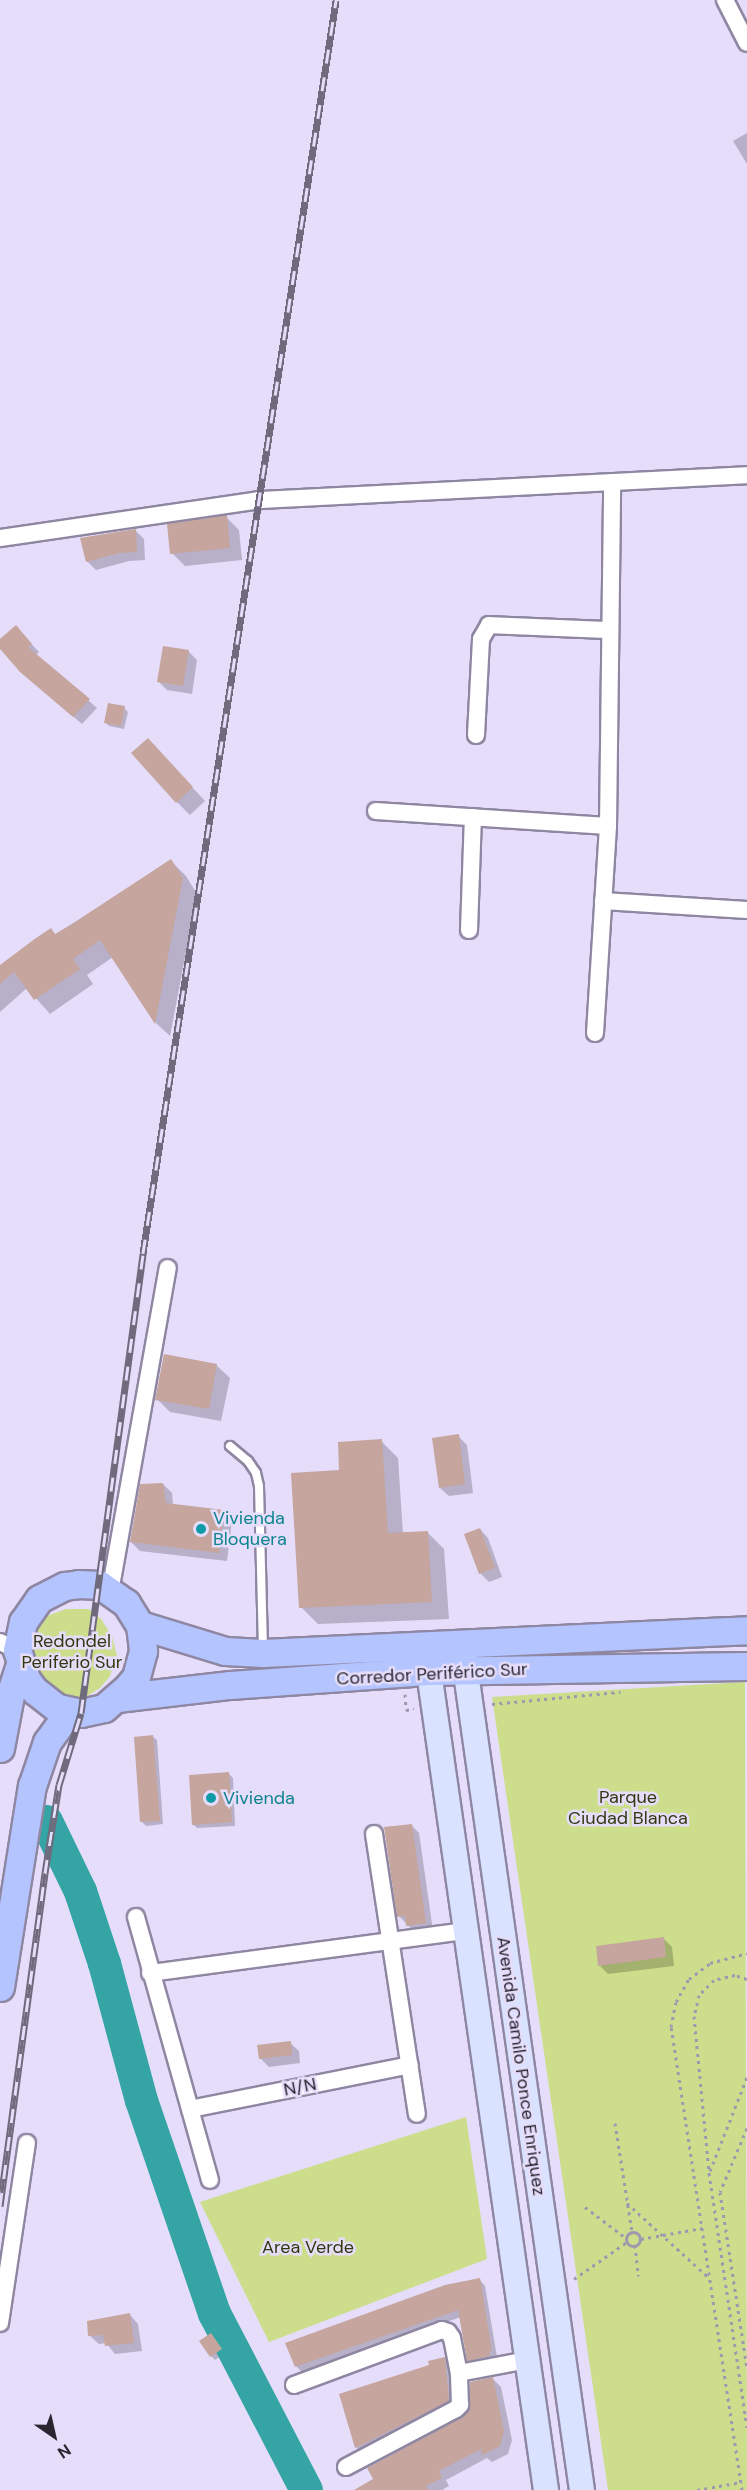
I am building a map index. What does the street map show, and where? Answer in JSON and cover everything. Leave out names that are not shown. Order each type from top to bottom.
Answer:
[{"type":"main road","points":[[0,1748],[10,1695],[12,1653],[26,1616],[39,1599],[51,1591],[79,1584],[100,1585],[126,1603],[140,1625],[143,1645],[141,1664],[128,1688],[104,1708],[81,1713],[57,1708],[35,1691],[12,1653]]},
{"type":"main road","name":"Corredor Periférico Sur","points":[[140,1625],[225,1651],[426,1659],[466,1671],[747,1666]]},
{"type":"main road","name":"Corredor Periférico Sur","points":[[117,1698],[426,1659],[462,1642],[747,1630]]},
{"type":"main road","name":"Avenida Camilo Ponce Enriquez","points":[[462,1642],[488,1839],[582,2490]]},
{"type":"main road","name":"Avenida Camilo Ponce Enriquez","points":[[426,1659],[546,2490]]},
{"type":"main road","points":[[0,1987],[32,1786],[47,1742],[69,1712]]},
{"type":"main road","points":[[452,1844],[488,1839]]},
{"type":"street","points":[[724,0],[747,42]]},
{"type":"street","points":[[0,538],[259,500],[747,476]]},
{"type":"street","points":[[595,1033],[608,826],[612,482]]},
{"type":"street","points":[[476,735],[481,639],[489,625],[610,630]]},
{"type":"street","points":[[376,811],[608,826]]},
{"type":"street","points":[[469,930],[473,817]]},
{"type":"street","points":[[603,901],[747,910]]},
{"type":"street","points":[[110,1592],[168,1268]]},
{"type":"street","points":[[374,1834],[393,1940],[417,2114]]},
{"type":"street","points":[[136,1917],[210,2180]]},
{"type":"street","points":[[150,1973],[465,1931]]},
{"type":"street","name":"N/N","points":[[190,2109],[410,2065]]},
{"type":"street","points":[[0,2323],[27,2143]]},
{"type":"street","points":[[294,2385],[442,2330],[448,2332],[452,2338],[459,2373],[460,2406],[346,2467]]},
{"type":"street","points":[[459,2373],[527,2360]]},
{"type":"lane","points":[[230,1446],[248,1461],[256,1473],[259,1486],[265,1630],[263,1653]]},
{"type":"path","points":[[742,2490],[671,2027],[676,2002],[689,1979],[710,1963],[747,1953]]},
{"type":"path","points":[[747,1979],[735,1976],[714,1980],[705,1986],[695,2005],[709,2173],[747,2427]]},
{"type":"path","points":[[709,2173],[747,2077]]},
{"type":"path","points":[[574,2279],[627,2240],[632,2232],[615,2123]]},
{"type":"path","points":[[747,2128],[720,2192],[747,2369]]},
{"type":"path","points":[[627,2203],[709,2278]]},
{"type":"path","points":[[585,2206],[635,2246]]},
{"type":"path","points":[[638,2276],[635,2246],[641,2239],[702,2228]]},
{"type":"path","points":[[632,2232],[638,2233],[641,2239]]},
{"type":"path","points":[[697,2490],[741,2482]]},
{"type":"green space","name":"Redondel Periferio Sur","points":[[66,1609],[89,1609],[101,1619],[112,1636],[117,1656],[110,1676],[100,1688],[85,1697],[71,1700],[59,1698],[33,1672],[28,1649],[34,1629],[47,1616]]},
{"type":"green space","name":"Parque Ciudad Blanca","points":[[745,1682],[747,2490],[608,2490],[492,1697]]},
{"type":"green space","name":"Area Verde","points":[[466,2117],[487,2259],[269,2342],[200,2202]]},
{"type":"building","points":[[227,515],[230,548],[170,554],[167,524]]},
{"type":"building","points":[[136,529],[137,552],[119,553],[86,562],[80,538]]},
{"type":"building","points":[[16,625],[32,644],[28,647],[90,699],[73,717],[20,672],[0,649],[0,639]]},
{"type":"building","points":[[163,646],[189,650],[183,686],[157,682]]},
{"type":"building","points":[[108,703],[125,706],[121,726],[104,723]]},
{"type":"building","points":[[148,738],[193,787],[176,803],[131,753]]},
{"type":"building","points":[[171,859],[183,878],[155,1024],[100,940],[73,959],[80,969],[34,1000],[14,972],[0,984],[0,965],[36,938],[51,928],[55,934]]},
{"type":"building","points":[[164,1354],[217,1364],[209,1409],[155,1400]]},
{"type":"building","points":[[459,1434],[465,1484],[439,1488],[432,1438]]},
{"type":"building","points":[[382,1439],[388,1533],[428,1531],[432,1602],[299,1608],[291,1473],[339,1470],[338,1442]]},
{"type":"building","points":[[163,1483],[166,1503],[224,1510],[219,1553],[130,1542],[140,1484]]},
{"type":"building","points":[[480,1528],[495,1568],[479,1574],[464,1534]]},
{"type":"building","points":[[153,1735],[160,1821],[140,1822],[134,1737]]},
{"type":"building","name":"Vivienda","points":[[229,1772],[232,1822],[192,1825],[189,1775]]},
{"type":"building","points":[[412,1824],[426,1923],[406,1926],[405,1916],[397,1917],[384,1827]]},
{"type":"building","points":[[664,1937],[666,1957],[598,1966],[596,1946]]},
{"type":"building","points":[[291,2041],[292,2055],[259,2059],[257,2045]]},
{"type":"building","points":[[480,2278],[492,2351],[489,2352],[490,2356],[467,2361],[458,2310],[295,2367],[285,2343],[445,2285]]},
{"type":"building","points":[[130,2313],[134,2343],[105,2346],[103,2335],[88,2336],[87,2321]]},
{"type":"building","points":[[211,2333],[222,2349],[210,2357],[199,2341]]},
{"type":"building","points":[[445,2357],[449,2401],[355,2448],[339,2394],[429,2365],[428,2361]]},
{"type":"building","points":[[493,2377],[504,2431],[500,2446],[482,2455],[481,2449],[439,2471],[442,2478],[426,2486],[428,2490],[354,2490],[373,2479],[367,2468],[463,2417],[470,2408],[470,2382]]},
{"type":"waterway","points":[[46,1821],[80,1891],[104,1963],[141,2100],[214,2313],[306,2490]]},
{"type":"railway","points":[[0,2206],[59,1785],[81,1713],[143,1253],[336,0]]},
{"type":"place","name":"Vivienda Bloquera","points":[[201,1529]]},
{"type":"place","name":"Vivienda","points":[[211,1798]]}]
